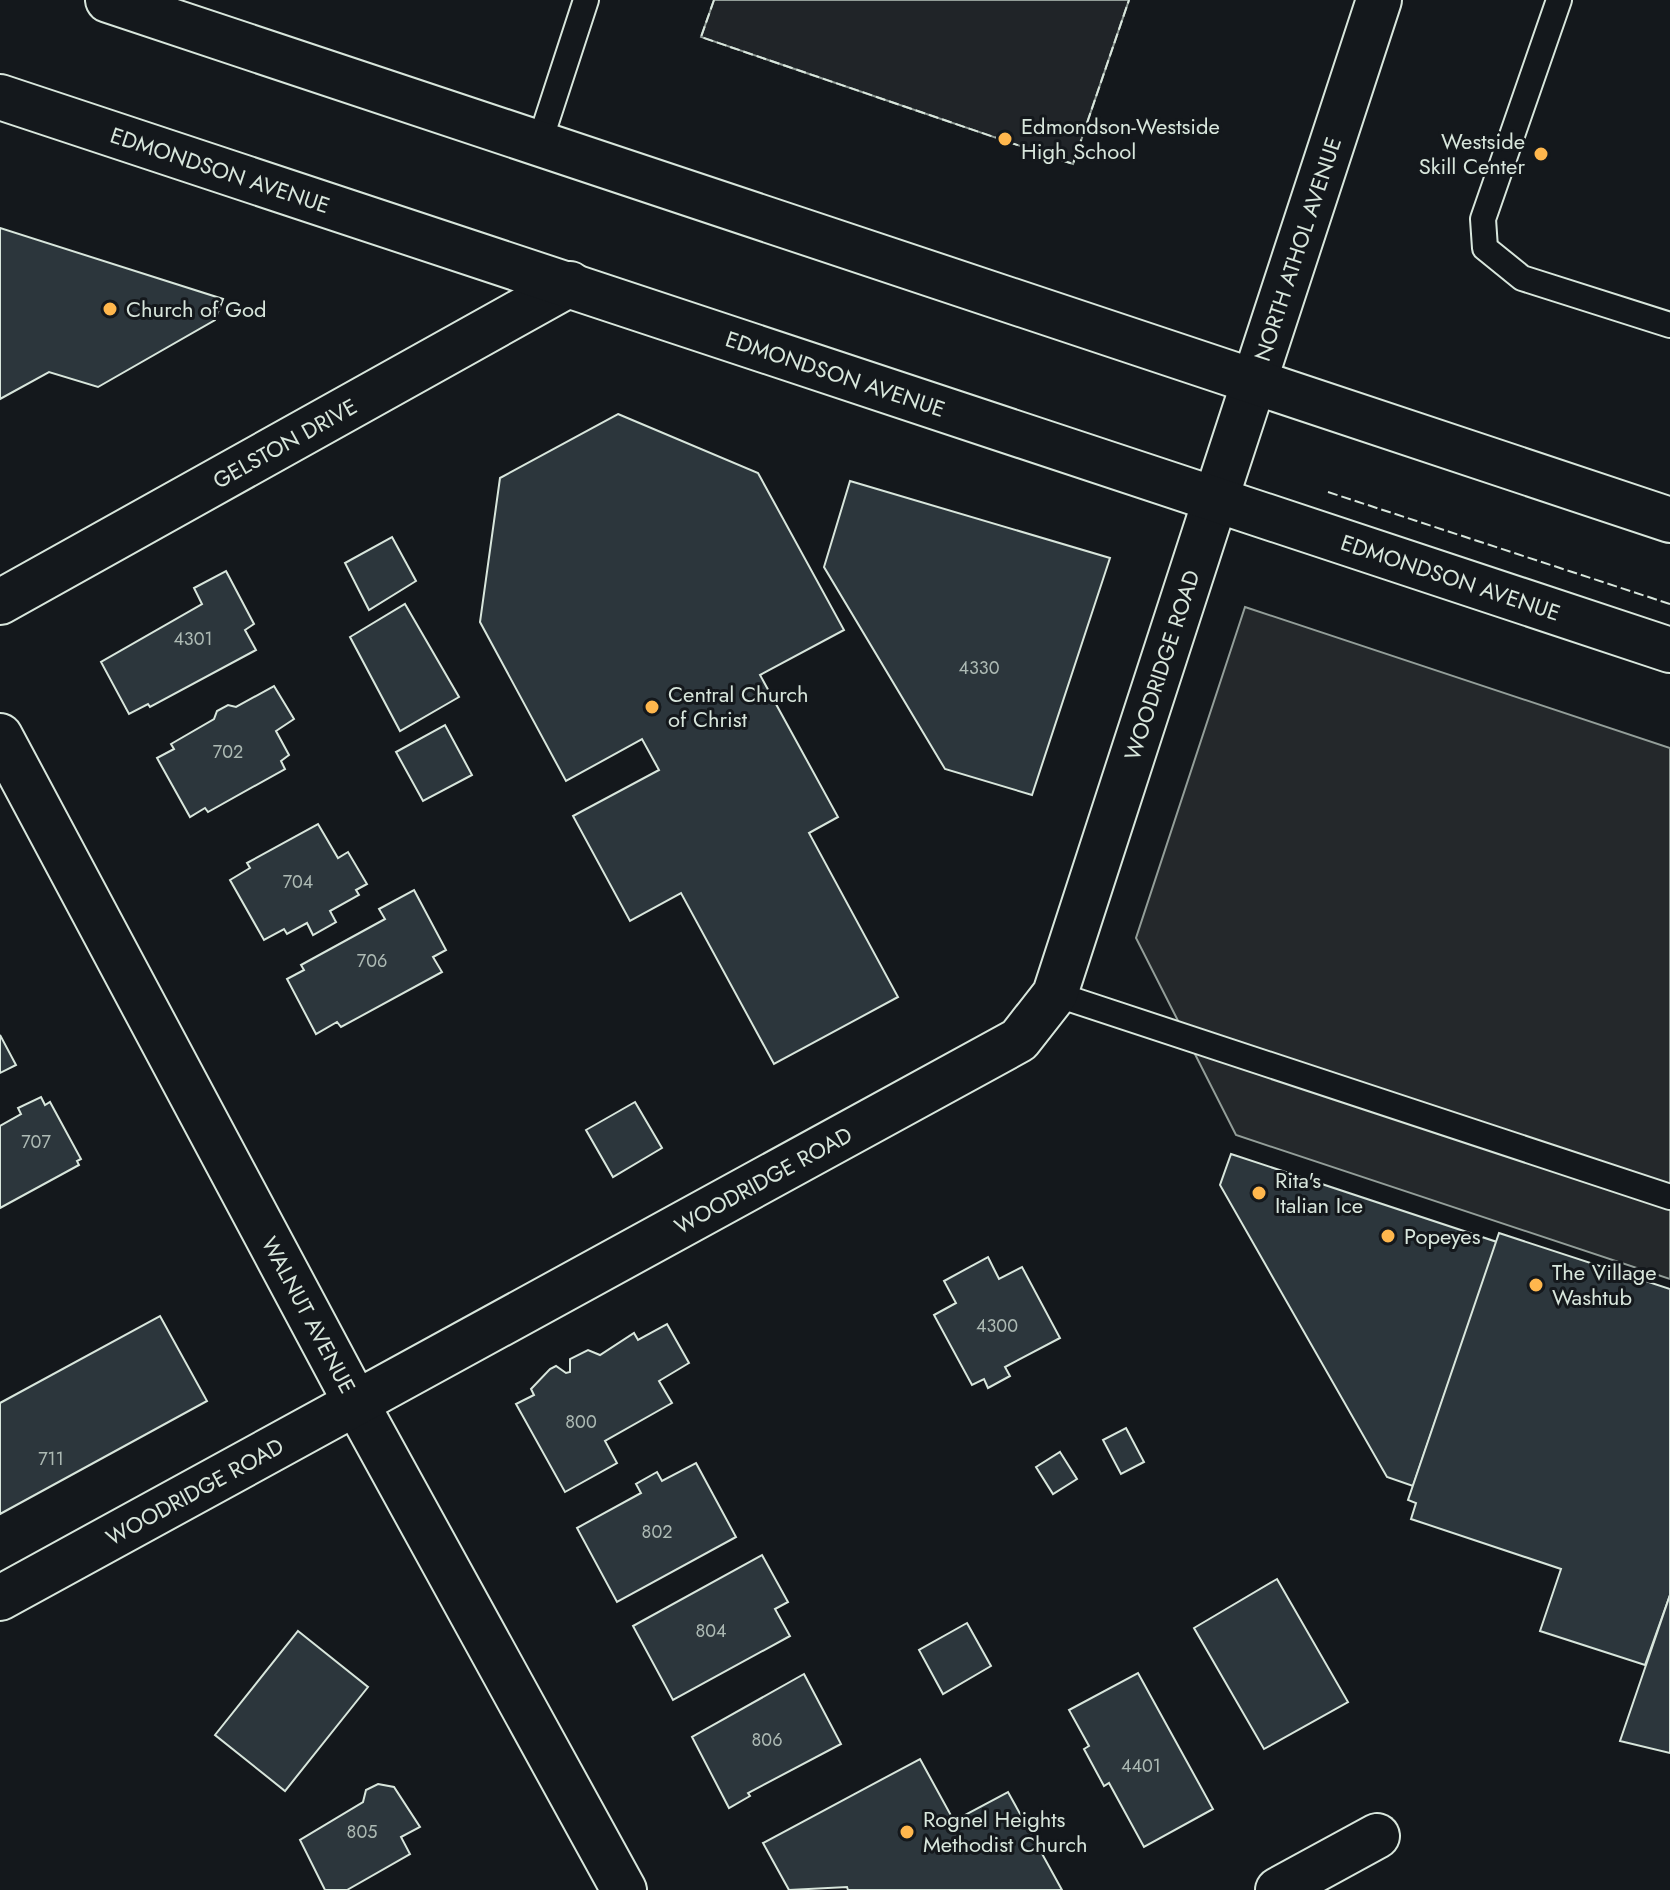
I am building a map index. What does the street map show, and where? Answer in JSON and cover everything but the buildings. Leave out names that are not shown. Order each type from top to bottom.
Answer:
[{"type":"street","points":[[108,0],[1670,520]]},
{"type":"street","name":"NORTH ATHOL AVENUE","points":[[1216,498],[1379,0]]},
{"type":"street","name":"EDMONDSON AVENUE","points":[[0,97],[1670,650]]},
{"type":"street","name":"GELSTON DRIVE","points":[[0,602],[570,284]]},
{"type":"street","name":"WOODRIDGE ROAD","points":[[0,1598],[1019,1040],[1055,994],[1216,498]]},
{"type":"street","name":"WALNUT AVENUE","points":[[0,736],[356,1403],[624,1890]]},
{"type":"street","points":[[1278,1890],[1377,1836]]},
{"type":"lane","points":[[539,144],[586,0]]},
{"type":"lane","points":[[1559,0],[1483,219],[1485,248],[1522,278],[1670,325]]},
{"type":"lane","points":[[1055,994],[1670,1197]]},
{"type":"shaded area","points":[[714,0],[1129,0],[1073,164],[701,37]]},
{"type":"shaded area","points":[[1245,607],[1670,748],[1670,1279],[1236,1135],[1136,938]]},
{"type":"fence","points":[[714,0],[701,37],[1073,164],[1129,0]]},
{"type":"fence","points":[[1328,492],[1670,604]]},
{"type":"place","name":"Edmondson-Westside High School","points":[[1005,139]]},
{"type":"place","name":"Westside Skill Center","points":[[1541,154]]},
{"type":"place","name":"Church of God","points":[[110,309]]},
{"type":"place","name":"Central Church of Christ","points":[[652,707]]},
{"type":"place","name":"Rita's Italian Ice","points":[[1259,1193]]},
{"type":"place","name":"Popeyes","points":[[1388,1236]]},
{"type":"place","name":"The Village Washtub","points":[[1536,1285]]},
{"type":"place","name":"Rognel Heights Methodist Church","points":[[907,1832]]}]
